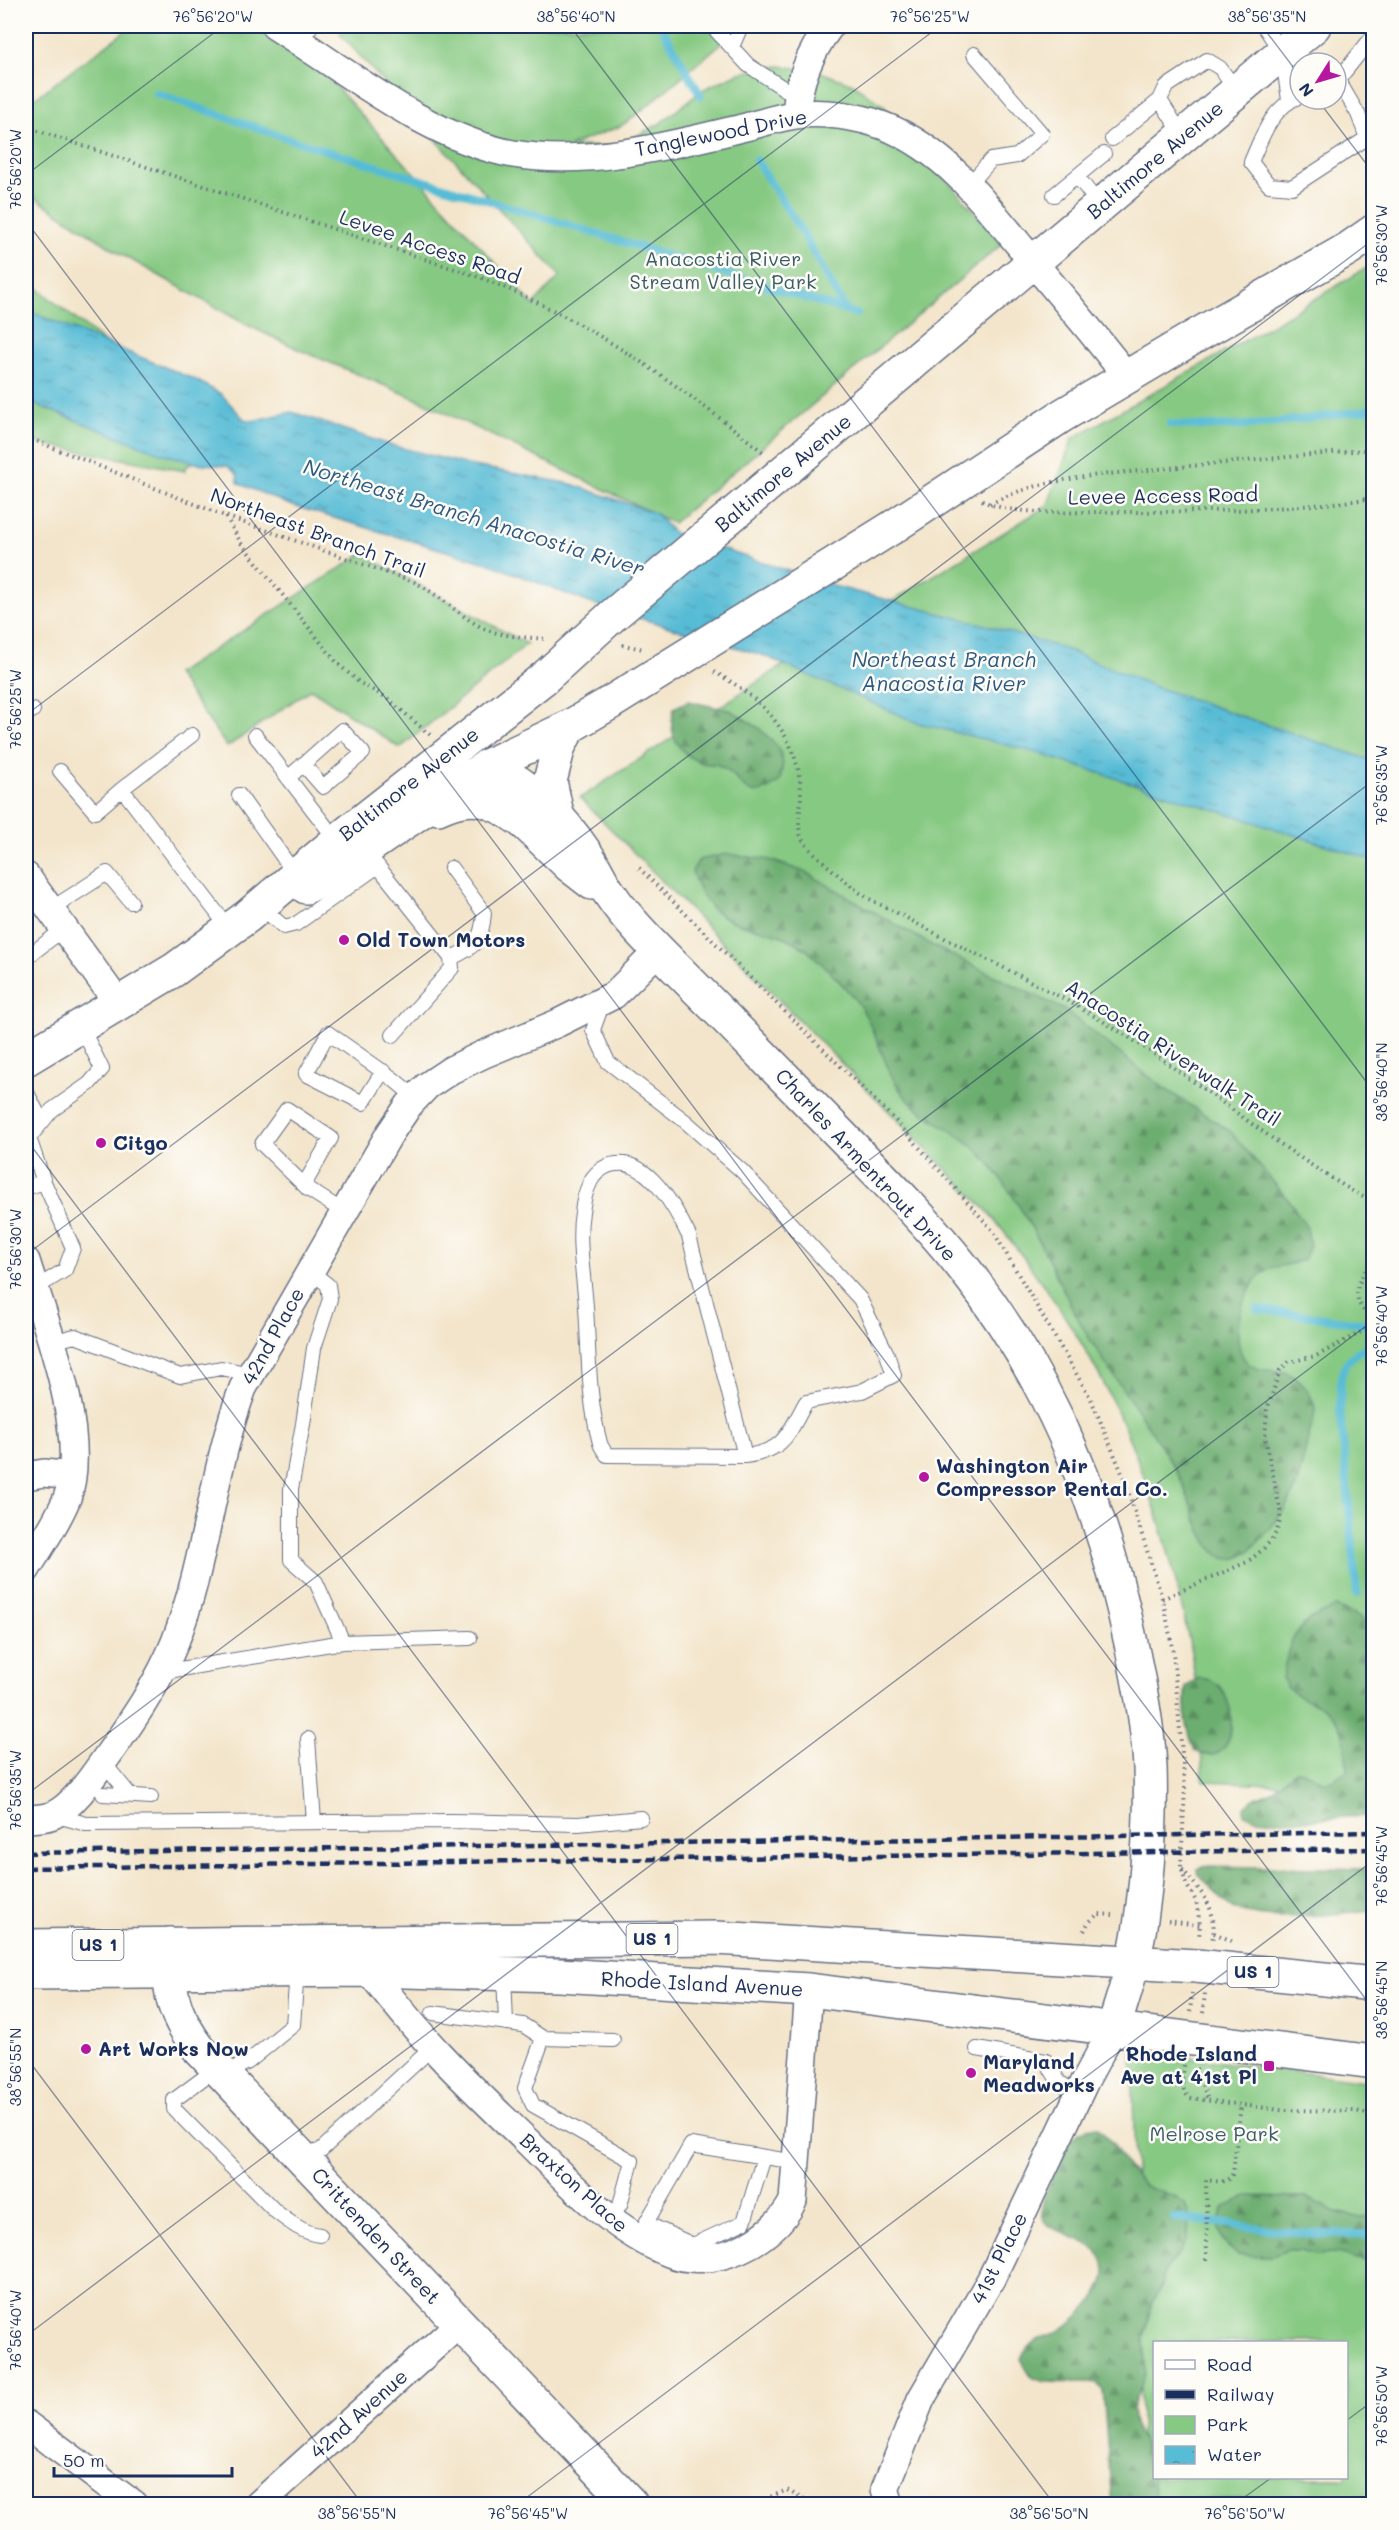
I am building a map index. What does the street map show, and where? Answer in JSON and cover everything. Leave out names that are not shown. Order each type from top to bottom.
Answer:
[{"type":"main road","name":"Baltimore Avenue","points":[[26,1059],[174,970],[247,918],[296,874],[360,852],[407,785],[544,678],[612,616],[1314,26]]},
{"type":"main road","name":"Baltimore Avenue","points":[[247,918],[324,878],[488,766],[569,727],[610,703],[959,485],[1063,415],[1348,249],[1374,231]]},
{"type":"main road","points":[[407,785],[447,765],[471,762],[488,766],[486,745],[489,730],[502,712]]},
{"type":"main road","points":[[558,819],[550,782],[558,746],[569,727]]},
{"type":"main road","name":"Charles Armentrout Drive","points":[[488,766],[507,773],[529,789],[558,819],[587,855],[611,896],[659,950],[936,1235],[1000,1319],[1035,1375],[1061,1425],[1082,1471],[1116,1576],[1139,1682],[1150,1767],[1148,1845],[1133,1961],[1114,2027]]},
{"type":"main road","name":"Charles Armentrout Drive","points":[[488,766],[496,795],[570,866],[611,896]]},
{"type":"main road","points":[[407,823],[454,800],[482,798],[503,807],[526,824]]},
{"type":"main road","name":"Rhode Island Avenue","points":[[28,1958],[170,1959],[716,1938],[1133,1961],[1374,1984]]},
{"type":"main road","name":"Rhode Island Avenue","points":[[170,1959],[297,1971],[368,1970],[504,1974],[809,1990],[1374,2061]]},
{"type":"main road","name":"Crittenden Street","points":[[170,1959],[174,2009],[182,2026],[220,2071],[631,2505]]},
{"type":"street","name":"Tanglewood Drive","points":[[275,26],[306,33],[384,96],[442,130],[471,142],[511,153],[543,158],[602,155],[668,144],[797,106],[885,126],[920,145],[968,186],[1034,262],[1127,377]]},
{"type":"street","points":[[797,106],[812,52],[830,26]]},
{"type":"street","points":[[26,876],[118,1003]]},
{"type":"street","name":"42nd Place","points":[[54,1815],[76,1797],[103,1762],[162,1672],[175,1642],[194,1580],[233,1416],[251,1374],[390,1133],[416,1098],[428,1086],[451,1070],[614,995],[659,950]]},
{"type":"street","points":[[26,1261],[51,1341],[68,1410],[73,1442],[72,1476],[67,1497],[26,1570]]},
{"type":"street","points":[[26,1476],[44,1473],[72,1476]]},
{"type":"street","points":[[26,1816],[31,1820],[54,1815]]},
{"type":"street","name":"Braxton Place","points":[[368,1970],[433,2047],[592,2204],[632,2235],[669,2253],[688,2259],[736,2252],[780,2221],[793,2201],[809,1990]]},
{"type":"street","name":"41st Place","points":[[887,2497],[921,2399],[991,2279],[1114,2027]]},
{"type":"street","name":"42nd Avenue","points":[[260,2505],[459,2324]]},
{"type":"street","points":[[26,2424],[133,2505]]},
{"type":"lane","points":[[712,26],[748,65],[797,106]]},
{"type":"lane","points":[[732,47],[741,26]]},
{"type":"lane","points":[[1263,26],[1282,53],[1288,76]]},
{"type":"lane","points":[[1348,67],[1374,35]]},
{"type":"lane","points":[[968,186],[991,160],[1017,156],[1042,134],[974,54]]},
{"type":"lane","points":[[1112,140],[1160,100],[1166,87],[1207,60],[1220,68],[1237,91]]},
{"type":"lane","points":[[1288,104],[1266,125],[1251,162],[1269,185],[1292,187],[1367,138],[1358,114],[1348,98]]},
{"type":"lane","points":[[1160,100],[1183,136]]},
{"type":"lane","points":[[1054,195],[1104,154]]},
{"type":"lane","points":[[1077,176],[1100,206]]},
{"type":"lane","points":[[60,771],[95,812],[192,735]]},
{"type":"lane","points":[[255,735],[288,778],[360,852],[451,958],[452,968],[447,975],[393,1035]]},
{"type":"lane","points":[[288,778],[303,764]]},
{"type":"lane","points":[[122,789],[247,918]]},
{"type":"lane","points":[[239,795],[296,874]]},
{"type":"lane","points":[[451,868],[484,913],[483,933],[468,951],[451,958]]},
{"type":"lane","points":[[26,958],[58,919],[106,873],[131,902]]},
{"type":"lane","points":[[603,1000],[593,1030],[608,1062],[685,1121],[742,1172],[860,1299],[887,1354],[894,1375],[862,1391],[806,1402],[778,1446],[765,1454],[745,1456],[607,1455],[601,1446],[594,1410],[582,1247],[582,1213],[589,1185],[608,1165],[622,1163],[638,1169],[653,1179],[679,1214],[689,1236],[745,1456]]},
{"type":"lane","points":[[34,1288],[66,1270],[73,1248],[44,1182],[29,1138],[52,1110],[89,1084],[102,1069],[81,1026]]},
{"type":"lane","points":[[383,1071],[363,1103],[306,1074],[328,1033],[383,1071],[416,1098]]},
{"type":"lane","points":[[26,1091],[42,1122]]},
{"type":"lane","points":[[304,1185],[331,1138],[287,1108],[262,1144],[304,1185],[344,1212]]},
{"type":"lane","points":[[26,1188],[44,1182]]},
{"type":"lane","points":[[310,1271],[328,1285],[330,1299],[314,1348],[291,1489],[291,1560],[316,1582],[343,1642]]},
{"type":"lane","points":[[51,1341],[75,1336],[180,1376],[221,1368],[251,1374]]},
{"type":"lane","points":[[162,1672],[343,1642],[470,1638]]},
{"type":"lane","points":[[308,1739],[314,1822]]},
{"type":"lane","points":[[103,1762],[130,1795]]},
{"type":"lane","points":[[103,1794],[151,1797]]},
{"type":"lane","points":[[54,1815],[86,1824],[453,1821],[578,1824],[641,1818]]},
{"type":"lane","points":[[297,1971],[293,2025],[248,2062],[220,2071],[174,2100],[174,2109],[275,2211],[292,2224],[312,2234],[320,2235]]},
{"type":"lane","points":[[504,1974],[506,2023]]},
{"type":"lane","points":[[433,2013],[522,2025],[543,2038],[613,2040]]},
{"type":"lane","points":[[543,2038],[525,2088],[533,2105],[632,2161],[620,2205]]},
{"type":"lane","points":[[302,2157],[321,2150],[433,2047]]},
{"type":"lane","points":[[977,2049],[1046,2061],[1059,2082],[1079,2095]]},
{"type":"lane","points":[[764,2157],[744,2222],[693,2245],[646,2223],[691,2145],[764,2157],[796,2163]]},
{"type":"path","name":"Levee Access Road","points":[[26,127],[476,276],[539,302],[610,342],[663,376],[767,456],[780,476]]},
{"type":"path","name":"Northeast Branch Trail","points":[[26,437],[225,516],[414,582],[432,591],[482,627],[517,637],[548,639]]},
{"type":"path","points":[[988,505],[1007,495],[1071,480],[1374,449]]},
{"type":"path","name":"Levee Access Road","points":[[959,485],[988,505],[1060,512],[1222,512],[1314,507],[1374,498]]},
{"type":"path","points":[[225,516],[241,543],[338,664],[360,683],[387,698],[415,720],[448,752]]},
{"type":"path","points":[[615,644],[652,651]]},
{"type":"path","name":"Anacostia Riverwalk Trail","points":[[713,671],[742,689],[777,722],[790,742],[799,769],[802,840],[856,890],[986,961],[1053,992],[1102,1020],[1330,1176],[1374,1203]]},
{"type":"path","points":[[1162,1599],[1247,1562],[1257,1555],[1278,1532],[1282,1520],[1265,1438],[1267,1410],[1280,1370],[1289,1362],[1316,1356],[1370,1328],[1370,1318],[1359,1302],[1358,1292],[1360,1279],[1374,1258]]},
{"type":"path","points":[[1181,1867],[1199,1911],[1200,1925],[1182,2085],[1186,2096],[1280,2110],[1356,2111],[1374,2116]]},
{"type":"path","points":[[1207,2260],[1206,2180],[1224,2182],[1231,2178],[1242,2105]]},
{"type":"path","points":[[762,2505],[765,2499],[787,2490],[811,2505]]},
{"type":"green space","name":"Anacostia River Stream Valley Park","points":[[132,26],[261,26],[322,71],[533,305],[560,276],[340,34],[348,26],[742,26],[621,126],[569,146],[616,147],[659,124],[704,89],[739,73],[779,66],[815,70],[853,84],[884,106],[1002,244],[673,523],[419,400],[247,325],[119,253],[26,192],[26,105]]},
{"type":"green space","points":[[1373,264],[1373,1788],[1203,1781],[1193,1663],[1171,1563],[1146,1481],[1130,1441],[1113,1402],[1072,1328],[990,1214],[580,798],[788,662],[897,603],[892,601],[1047,506],[1073,438],[1265,329]]},
{"type":"green space","points":[[26,279],[223,438],[184,469],[185,471],[26,441]]},
{"type":"green space","points":[[362,554],[527,644],[400,748],[311,689],[227,747],[176,674]]},
{"type":"green space","points":[[688,701],[732,711],[759,728],[779,748],[783,763],[780,781],[768,789],[751,792],[718,765],[702,763],[686,754],[673,734],[672,717],[674,708]]},
{"type":"green space","points":[[727,854],[770,860],[807,873],[933,946],[1063,1009],[1165,1089],[1230,1131],[1291,1203],[1307,1228],[1310,1246],[1304,1259],[1267,1270],[1258,1277],[1244,1300],[1238,1329],[1239,1343],[1242,1355],[1249,1364],[1258,1368],[1283,1372],[1297,1379],[1309,1393],[1315,1412],[1294,1492],[1284,1510],[1259,1542],[1241,1556],[1233,1559],[1222,1557],[1206,1540],[1179,1476],[1082,1326],[1042,1246],[1011,1194],[977,1150],[930,1118],[904,1095],[891,1074],[872,1027],[850,993],[816,958],[793,941],[727,919],[713,909],[701,894],[692,871],[699,860]]},
{"type":"green space","points":[[1335,1607],[1357,1615],[1373,1629],[1373,1815],[1286,1821],[1254,1818],[1244,1814],[1244,1807],[1254,1799],[1272,1791],[1297,1770],[1324,1782],[1337,1778],[1347,1771],[1345,1743],[1334,1717],[1319,1705],[1293,1692],[1282,1678],[1288,1652],[1296,1633],[1311,1619]]},
{"type":"green space","points":[[1199,1678],[1213,1681],[1222,1690],[1231,1717],[1231,1731],[1227,1744],[1220,1752],[1209,1755],[1195,1751],[1186,1720],[1186,1687]]},
{"type":"green space","points":[[1204,1866],[1373,1869],[1373,1910],[1280,1917],[1244,1912],[1227,1904],[1198,1874],[1198,1869]]},
{"type":"green space","name":"Melrose Park","points":[[1132,2050],[1373,2082],[1373,2496],[1143,2501]]},
{"type":"green space","points":[[1097,2127],[1113,2144],[1128,2168],[1147,2187],[1176,2198],[1185,2204],[1189,2215],[1188,2239],[1183,2249],[1165,2270],[1160,2289],[1152,2302],[1143,2342],[1146,2372],[1132,2409],[1134,2424],[1142,2440],[1152,2479],[1156,2504],[1112,2504],[1103,2391],[1097,2383],[1037,2380],[1031,2376],[1021,2359],[1033,2342],[1057,2332],[1077,2318],[1096,2296],[1104,2279],[1103,2259],[1096,2250],[1053,2228],[1045,2221],[1042,2213],[1046,2190],[1070,2141],[1076,2134]]},
{"type":"green space","points":[[1249,2196],[1306,2197],[1333,2211],[1361,2218],[1373,2217],[1373,2264],[1338,2253],[1314,2254],[1301,2250],[1288,2250],[1273,2256],[1236,2255],[1222,2238],[1219,2221],[1224,2206]]},
{"type":"water","name":"Northeast Branch Anacostia River","points":[[26,310],[196,380],[221,394],[244,419],[252,421],[292,412],[390,445],[468,465],[571,484],[655,513],[674,533],[837,587],[985,625],[1062,648],[1156,687],[1373,761],[1373,860],[1027,750],[918,723],[765,656],[590,603],[487,563],[290,505],[238,483],[237,474],[227,466],[195,463],[160,453],[26,401]]},
{"type":"waterway","points":[[661,26],[701,96]]},
{"type":"waterway","points":[[156,93],[292,140],[857,314]]},
{"type":"waterway","points":[[756,160],[802,232],[846,311]]},
{"type":"waterway","points":[[1170,424],[1246,425],[1374,409]]},
{"type":"waterway","points":[[1257,1309],[1374,1325]]},
{"type":"waterway","points":[[1357,1594],[1340,1408],[1341,1377],[1346,1363],[1356,1353],[1374,1343]]},
{"type":"waterway","points":[[1174,2218],[1313,2234],[1374,2236]]},
{"type":"railway","points":[[26,1853],[1374,1832]]},
{"type":"railway","points":[[26,1868],[1374,1849]]},
{"type":"place","name":"Old Town Motors","points":[[344,940]]},
{"type":"place","name":"Citgo","points":[[101,1143]]},
{"type":"place","name":"Washington Air Compressor Rental Co.","points":[[924,1477]]},
{"type":"place","name":"Art Works Now","points":[[86,2049]]},
{"type":"place","name":"Rhode Island Ave at 41st Pl","points":[[1269,2066]]},
{"type":"place","name":"Maryland Meadworks","points":[[971,2073]]}]
